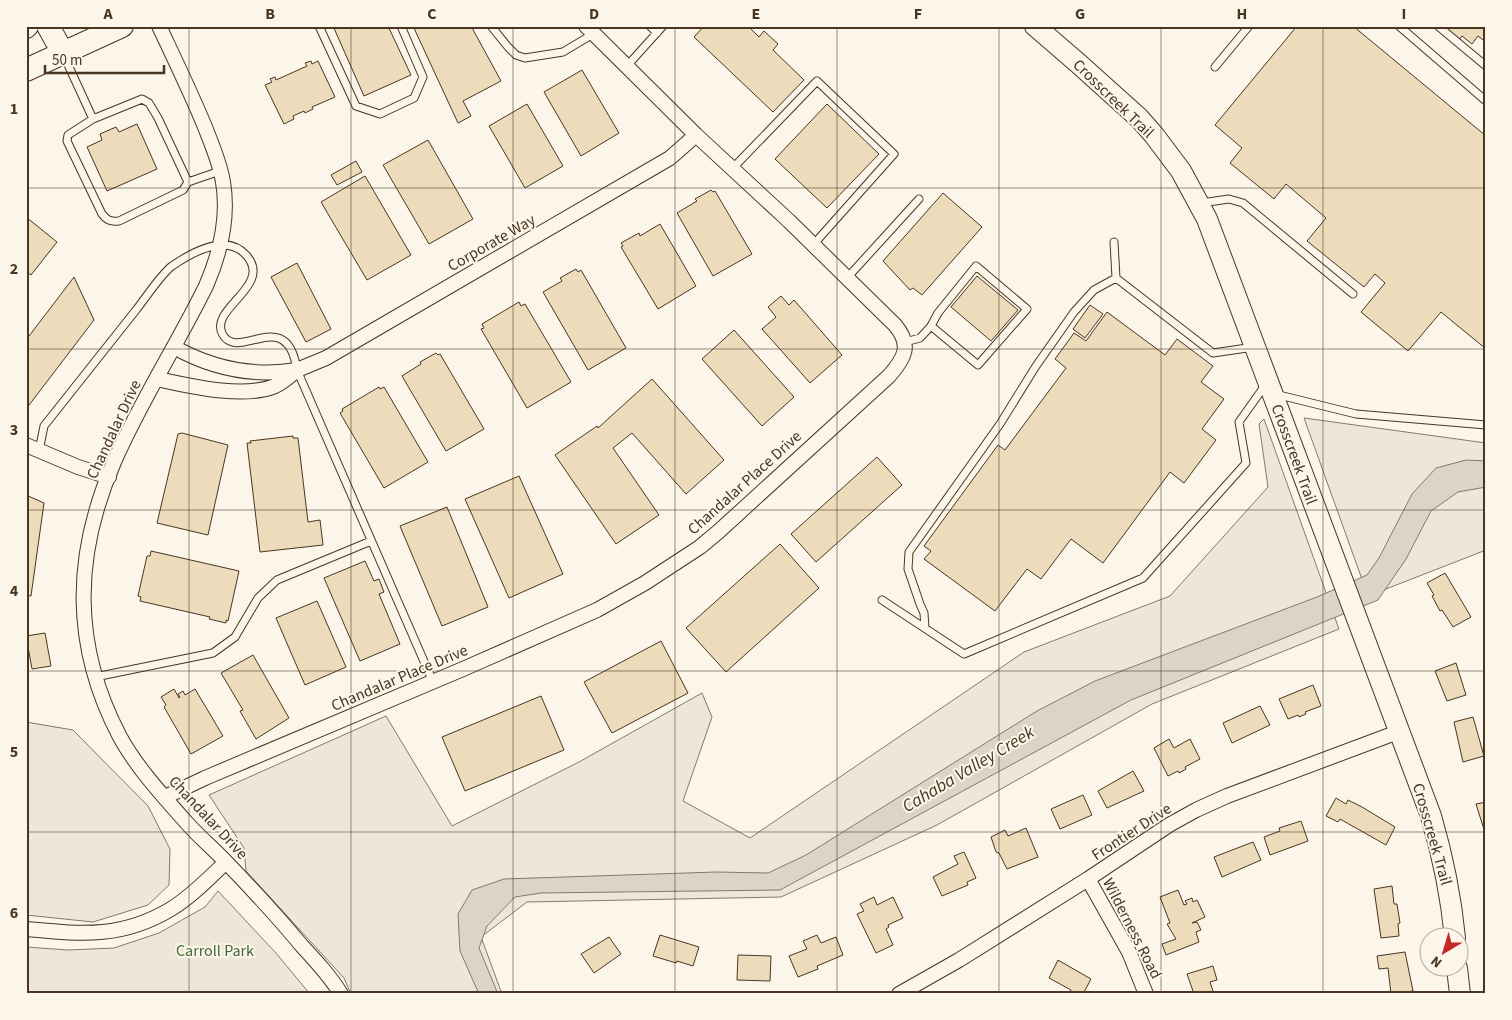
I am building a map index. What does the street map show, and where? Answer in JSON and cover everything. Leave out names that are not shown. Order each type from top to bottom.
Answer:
[{"type":"main road","points":[[48,26],[63,53]]},
{"type":"main road","points":[[26,70],[122,26]]},
{"type":"street","name":"Chandalar Drive","points":[[159,26],[199,112],[217,157],[223,183],[225,210],[221,244],[206,286],[114,463],[94,518],[89,537],[82,590],[85,628],[99,690],[120,736],[135,760],[188,824],[280,920],[321,967],[341,994]]},
{"type":"street","name":"Crosscreek Trail","points":[[1035,26],[1138,118],[1154,135],[1181,171],[1219,249],[1398,732],[1428,807],[1440,846],[1452,902],[1454,928]]},
{"type":"street","points":[[590,30],[696,135],[847,278],[894,325],[901,333],[905,342]]},
{"type":"street","name":"Corporate Way","points":[[174,347],[209,364],[237,370],[271,373],[297,370],[333,354],[670,158],[696,135]]},
{"type":"street","name":"Chandalar Place Drive","points":[[165,797],[205,778],[433,682],[605,606],[645,583],[700,547],[718,532],[889,376],[906,350],[905,342]]},
{"type":"street","name":"Corporate Way","points":[[157,378],[186,385],[246,392],[273,387],[287,379],[297,370]]},
{"type":"street","points":[[32,448],[109,477]]},
{"type":"street","name":"Frontier Drive","points":[[900,994],[959,960],[1088,879],[1169,825],[1219,800],[1398,732]]},
{"type":"street","points":[[26,929],[71,934],[101,934],[139,924],[171,909],[193,893],[226,862]]},
{"type":"street","name":"Wilderness Road","points":[[1088,879],[1129,952],[1146,994]]},
{"type":"street","points":[[1459,978],[1460,994]]},
{"type":"lane","points":[[319,26],[356,106],[380,114],[414,98],[423,77],[401,26]]},
{"type":"lane","points":[[491,26],[508,48],[516,55],[525,58],[563,52],[590,30]]},
{"type":"lane","points":[[650,26],[657,33]]},
{"type":"lane","points":[[626,67],[663,26]]},
{"type":"lane","points":[[1215,67],[1249,26]]},
{"type":"lane","points":[[1399,26],[1486,101]]},
{"type":"lane","points":[[1438,26],[1486,66]]},
{"type":"lane","points":[[63,53],[93,119]]},
{"type":"lane","points":[[732,169],[817,82],[894,154],[813,245]]},
{"type":"lane","points":[[188,182],[158,118],[149,103],[142,99],[93,119],[68,135],[67,142],[102,214],[112,222],[119,221],[182,190],[188,182],[220,171]]},
{"type":"lane","points":[[847,278],[919,199]]},
{"type":"lane","points":[[1198,204],[1229,199],[1244,203],[1353,294]]},
{"type":"lane","points":[[1114,242],[1116,278],[1213,353],[1255,347]]},
{"type":"lane","points":[[32,448],[44,426],[170,267],[203,248],[221,244],[237,249],[247,255],[252,265],[253,276],[249,285],[226,312],[221,328],[223,336],[230,341],[241,343],[265,336],[278,338],[288,344],[294,354],[297,370],[433,682]]},
{"type":"lane","points":[[905,342],[920,338],[976,266],[1027,309],[978,365],[931,326]]},
{"type":"lane","points":[[925,628],[924,613],[908,568],[909,552],[1000,424],[1036,366],[1074,312],[1094,290],[1116,278]]},
{"type":"lane","points":[[882,600],[964,654],[1143,578],[1246,463],[1239,422],[1270,387],[1356,414],[1486,425]]},
{"type":"lane","points":[[95,676],[213,654],[235,637],[258,598],[277,580],[371,541]]},
{"type":"green space","points":[[1304,418],[1486,443],[1486,550],[1368,596]]},
{"type":"green space","points":[[1264,419],[1339,629],[1152,704],[937,825],[781,897],[527,902],[481,937],[502,994],[351,994],[344,978],[246,871],[244,848],[209,795],[386,716],[452,826],[579,762],[702,693],[712,717],[683,801],[750,838],[1024,652],[1170,596],[1268,487],[1259,424]]},
{"type":"green space","points":[[26,722],[73,730],[148,806],[170,849],[169,885],[148,905],[93,922],[26,915]]},
{"type":"green space","name":"Carroll Park","points":[[218,891],[275,952],[310,994],[26,994],[26,947],[68,950],[114,948],[159,933],[205,907]]},
{"type":"water","name":"Cahaba Valley Creek","points":[[1466,460],[1486,461],[1486,487],[1458,492],[1431,511],[1406,559],[1378,600],[1131,700],[780,890],[541,893],[515,897],[487,926],[479,948],[498,994],[479,994],[460,951],[458,914],[472,890],[504,879],[716,872],[768,873],[806,855],[1037,711],[1095,681],[1317,597],[1367,575],[1379,558],[1412,494],[1436,468]]},
{"type":"building","points":[[333,26],[388,26],[411,75],[364,96]]},
{"type":"building","points":[[413,26],[471,26],[501,81],[463,101],[471,116],[458,123]]},
{"type":"building","points":[[704,26],[748,26],[759,37],[764,31],[778,44],[773,50],[804,80],[773,112],[694,37]]},
{"type":"building","points":[[1297,26],[1353,26],[1486,136],[1486,349],[1441,312],[1408,351],[1361,312],[1385,283],[1375,274],[1364,287],[1307,241],[1326,218],[1286,184],[1274,199],[1230,163],[1242,148],[1215,125]]},
{"type":"building","points":[[1450,26],[1486,26],[1486,42],[1478,36],[1472,44],[1462,36],[1459,40],[1448,30]]},
{"type":"building","points":[[311,61],[312,64],[318,61],[335,97],[312,107],[313,109],[305,113],[304,111],[293,116],[294,119],[284,124],[265,85],[272,82],[270,79],[275,77],[276,80],[307,66],[305,63]]},
{"type":"building","points":[[582,70],[619,133],[581,156],[544,92]]},
{"type":"building","points":[[527,104],[563,166],[525,188],[489,126]]},
{"type":"building","points":[[827,104],[879,154],[827,208],[775,159]]},
{"type":"building","points":[[137,124],[157,169],[107,191],[87,147],[102,140],[100,134],[116,127],[119,132]]},
{"type":"building","points":[[428,140],[473,219],[429,244],[383,165]]},
{"type":"building","points":[[356,161],[362,172],[337,185],[331,175]]},
{"type":"building","points":[[365,176],[411,255],[367,280],[321,202]]},
{"type":"building","points":[[711,190],[715,191],[752,254],[713,276],[677,213],[697,201],[695,199]]},
{"type":"building","points":[[943,193],[982,227],[922,295],[913,288],[910,290],[883,261]]},
{"type":"building","points":[[26,217],[57,242],[31,275],[26,271]]},
{"type":"building","points":[[660,224],[696,286],[658,309],[621,247],[623,246],[621,243],[639,233],[640,236]]},
{"type":"building","points":[[297,263],[331,329],[306,342],[271,277]]},
{"type":"building","points":[[576,269],[578,272],[581,270],[626,348],[588,370],[543,292],[562,281],[560,278]]},
{"type":"building","points":[[977,276],[1018,310],[991,341],[951,307]]},
{"type":"building","points":[[74,277],[94,320],[26,409],[26,340]]},
{"type":"building","points":[[781,296],[789,305],[794,300],[842,355],[810,383],[762,329],[776,317],[768,307]]},
{"type":"building","points":[[519,302],[521,306],[525,304],[571,382],[527,408],[481,329],[484,328],[482,324]]},
{"type":"building","points":[[1090,305],[1103,314],[1085,338],[1073,329]]},
{"type":"building","points":[[1107,312],[1165,355],[1177,339],[1213,366],[1201,382],[1224,399],[1202,429],[1216,440],[1184,483],[1170,472],[1103,563],[1071,539],[1041,579],[1027,569],[995,611],[924,559],[931,551],[924,546],[998,445],[1005,450],[1066,368],[1055,359],[1074,333],[1086,341]]},
{"type":"building","points":[[734,330],[794,397],[762,426],[702,359]]},
{"type":"building","points":[[436,353],[440,354],[484,429],[446,451],[402,376],[421,364],[420,362]]},
{"type":"building","points":[[652,379],[724,460],[686,494],[632,433],[613,448],[659,515],[616,544],[555,455],[597,426],[598,428]]},
{"type":"building","points":[[379,387],[380,389],[384,387],[428,462],[384,488],[340,413],[343,411],[342,409]]},
{"type":"building","points":[[182,433],[228,445],[208,535],[157,523],[178,434]]},
{"type":"building","points":[[293,436],[293,438],[298,438],[308,522],[320,520],[323,545],[260,552],[247,443],[251,443],[250,441]]},
{"type":"building","points":[[877,457],[902,485],[816,562],[791,534]]},
{"type":"building","points":[[519,476],[563,574],[509,598],[465,499]]},
{"type":"building","points":[[26,495],[44,503],[31,596],[26,595]]},
{"type":"building","points":[[447,507],[488,607],[442,626],[400,526]]},
{"type":"building","points":[[780,544],[819,588],[726,672],[686,628]]},
{"type":"building","points":[[151,551],[239,571],[228,621],[226,620],[226,623],[209,619],[210,617],[140,601],[141,597],[138,596],[147,556],[150,556]]},
{"type":"building","points":[[365,561],[374,581],[379,579],[384,592],[379,594],[400,644],[360,661],[324,578]]},
{"type":"building","points":[[1445,573],[1471,617],[1453,627],[1442,610],[1440,611],[1427,583]]},
{"type":"building","points":[[317,601],[346,667],[305,685],[276,618]]},
{"type":"building","points":[[45,633],[51,666],[32,669],[26,636]]},
{"type":"building","points":[[661,641],[688,693],[612,733],[584,682]]},
{"type":"building","points":[[253,655],[289,718],[256,739],[240,711],[243,710],[221,673]]},
{"type":"building","points":[[1456,663],[1466,695],[1447,701],[1435,671]]},
{"type":"building","points":[[1313,685],[1321,706],[1305,712],[1306,714],[1299,717],[1298,715],[1288,719],[1279,699]]},
{"type":"building","points":[[174,689],[179,698],[178,694],[183,691],[185,695],[195,689],[223,736],[191,754],[164,707],[166,705],[161,697]]},
{"type":"building","points":[[541,696],[564,750],[465,791],[442,737]]},
{"type":"building","points":[[1260,706],[1270,725],[1232,743],[1223,723]]},
{"type":"building","points":[[1473,717],[1484,756],[1463,762],[1454,722]]},
{"type":"building","points":[[1169,739],[1174,748],[1190,739],[1200,759],[1185,767],[1186,769],[1179,773],[1178,771],[1168,776],[1154,748]]},
{"type":"building","points":[[1133,771],[1144,791],[1107,808],[1098,791]]},
{"type":"building","points":[[1083,795],[1092,815],[1060,829],[1051,809]]},
{"type":"building","points":[[1336,798],[1346,804],[1348,800],[1395,827],[1386,845],[1340,819],[1338,822],[1326,816]]},
{"type":"building","points":[[1486,802],[1486,836],[1476,804]]},
{"type":"building","points":[[1301,821],[1308,841],[1270,855],[1264,837],[1280,831],[1279,828]]},
{"type":"building","points":[[1026,828],[1038,857],[1007,869],[999,853],[996,852],[991,837],[1005,830],[1008,836]]},
{"type":"building","points":[[1253,842],[1261,860],[1222,877],[1214,857]]},
{"type":"building","points":[[964,852],[976,878],[967,882],[968,885],[942,896],[933,877],[958,864],[954,856]]},
{"type":"building","points":[[1392,886],[1394,904],[1397,904],[1400,923],[1398,924],[1399,936],[1381,938],[1374,889]]},
{"type":"building","points":[[1178,890],[1184,905],[1187,904],[1185,901],[1192,898],[1193,902],[1197,900],[1205,917],[1192,923],[1197,922],[1201,930],[1196,932],[1199,942],[1166,955],[1162,944],[1176,939],[1167,924],[1170,923],[1160,897]]},
{"type":"building","points":[[874,897],[877,905],[893,897],[903,918],[888,925],[889,927],[886,929],[893,945],[876,953],[857,914],[864,911],[860,904]]},
{"type":"building","points":[[660,935],[699,947],[693,966],[653,956]]},
{"type":"building","points":[[817,935],[821,943],[836,937],[843,955],[817,966],[818,969],[798,977],[789,956],[807,949],[803,941]]},
{"type":"building","points":[[609,937],[621,954],[594,973],[581,954]]},
{"type":"building","points":[[1405,952],[1413,991],[1391,994],[1388,968],[1379,969],[1377,956]]},
{"type":"building","points":[[738,955],[771,956],[770,981],[737,980]]},
{"type":"building","points":[[1058,960],[1091,979],[1083,994],[1069,994],[1071,990],[1049,978]]},
{"type":"building","points":[[1213,966],[1217,980],[1210,982],[1214,994],[1194,994],[1187,974]]}]
